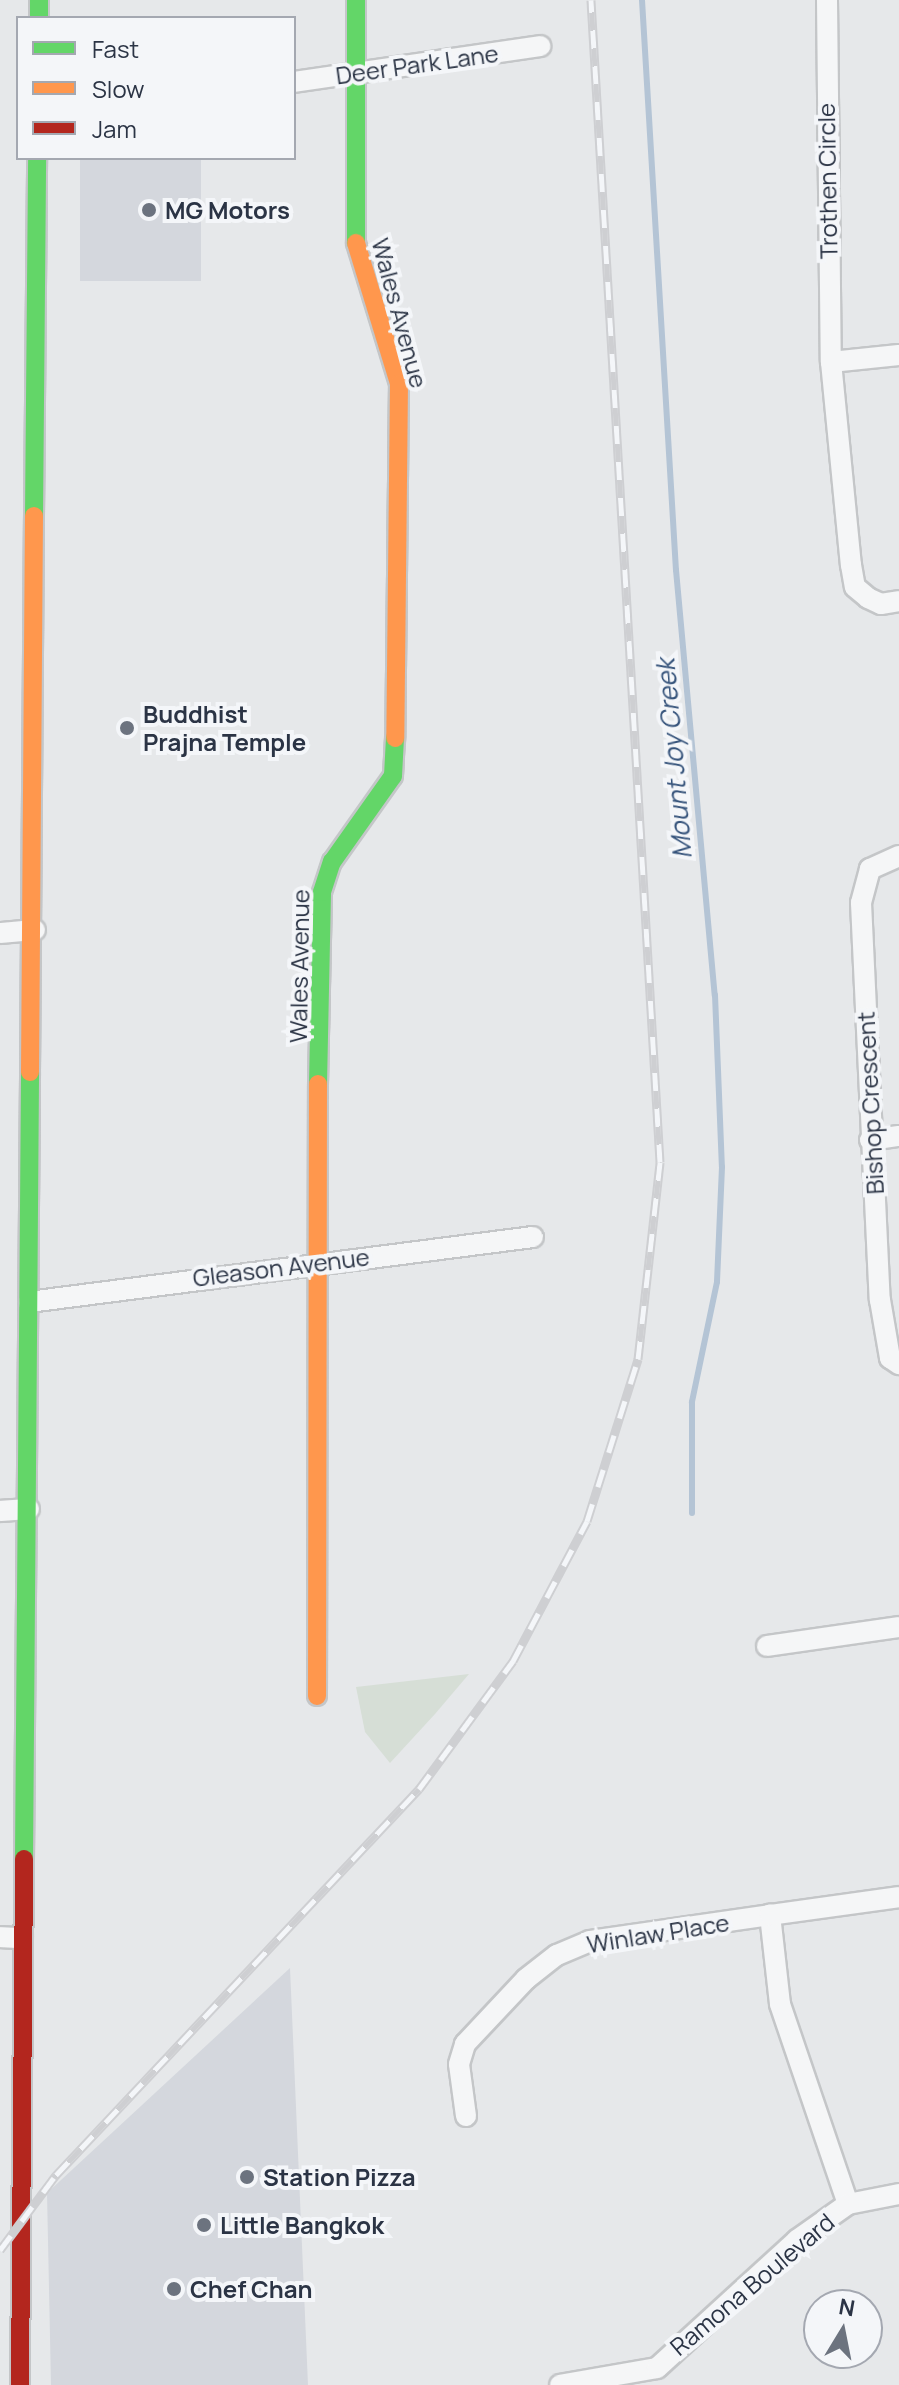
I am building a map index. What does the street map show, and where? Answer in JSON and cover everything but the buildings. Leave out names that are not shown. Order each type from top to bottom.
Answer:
[{"type":"main road","name":"Wales Avenue","points":[[317,1696],[314,1262],[322,892],[332,862],[391,781],[397,745],[399,384],[354,235],[356,0]]},
{"type":"main road","points":[[20,2385],[22,1938],[35,930],[37,160]]},
{"type":"street","name":"Trothen Circle","points":[[827,0],[831,362],[855,587],[881,604],[899,601]]},
{"type":"street","name":"Deer Park Lane","points":[[296,82],[540,46]]},
{"type":"street","points":[[831,362],[899,355]]},
{"type":"street","name":"Bishop Crescent","points":[[899,856],[870,869],[861,903],[880,1300],[890,1358],[899,1364]]},
{"type":"street","points":[[0,933],[35,930]]},
{"type":"street","points":[[870,1140],[899,1136]]},
{"type":"street","name":"Gleason Avenue","points":[[29,1302],[314,1262],[533,1237]]},
{"type":"street","points":[[0,1511],[29,1509]]},
{"type":"street","points":[[767,1646],[899,1627]]},
{"type":"street","name":"Winlaw Place","points":[[466,2116],[459,2064],[465,2044],[526,1979],[557,1955],[590,1941],[899,1897]]},
{"type":"street","points":[[770,1915],[780,2004],[848,2204]]},
{"type":"street","points":[[0,1937],[22,1938]]},
{"type":"street","points":[[0,2077],[22,2077]]},
{"type":"street","name":"Ramona Boulevard","points":[[560,2385],[657,2376],[797,2240],[848,2204],[899,2194]]},
{"type":"shaded area","points":[[80,160],[201,160],[201,281],[80,281]]},
{"type":"shaded area","points":[[469,1674],[390,1763],[365,1732],[356,1687]]},
{"type":"shaded area","points":[[290,1968],[308,2385],[51,2385],[47,2193]]},
{"type":"waterway","name":"Mount Joy Creek","points":[[642,0],[676,570],[715,995],[722,1167],[717,1282],[692,1402],[692,1513]]},
{"type":"railway","points":[[0,2250],[56,2175],[419,1789],[513,1661],[587,1521],[638,1359],[660,1162],[591,0]]},
{"type":"traffic: fast","points":[[39,0],[39,16]]},
{"type":"traffic: fast","points":[[356,0],[356,243]]},
{"type":"traffic: fast","points":[[34,516],[37,160]]},
{"type":"traffic: fast","points":[[318,1084],[322,892],[332,862],[393,776],[395,738]]},
{"type":"traffic: fast","points":[[24,1859],[30,1072]]},
{"type":"traffic: slow","points":[[356,243],[399,384],[395,738]]},
{"type":"traffic: slow","points":[[30,1072],[34,516]]},
{"type":"traffic: slow","points":[[317,1696],[318,1084]]},
{"type":"traffic: jam","points":[[20,2385],[24,1859]]},
{"type":"place","name":"MG Motors","points":[[149,210]]},
{"type":"place","name":"Buddhist Prajna Temple","points":[[127,728]]},
{"type":"place","name":"Station Pizza","points":[[247,2177]]},
{"type":"place","name":"Little Bangkok","points":[[204,2225]]},
{"type":"place","name":"Chef Chan","points":[[174,2289]]}]
